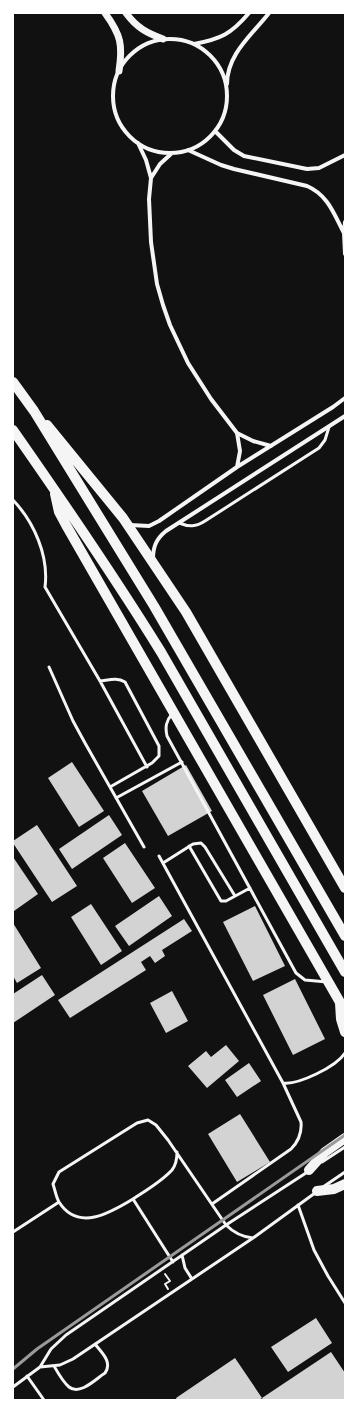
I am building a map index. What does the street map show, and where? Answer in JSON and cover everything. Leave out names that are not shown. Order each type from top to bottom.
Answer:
[{"type":"highway","points":[[13,382],[34,411],[154,606],[345,936]]},
{"type":"highway","points":[[34,411],[57,436],[128,524],[153,562],[190,619],[345,888]]},
{"type":"highway","points":[[13,430],[109,570],[161,652],[345,972]]},
{"type":"highway","points":[[54,490],[62,519],[343,1007],[341,1019],[345,1032]]},
{"type":"highway","points":[[309,1170],[325,1152],[345,1138]]},
{"type":"highway","points":[[317,1191],[328,1191],[345,1184]]},
{"type":"street","points":[[105,13],[120,39],[121,57],[119,71],[114,87],[113,103],[117,118],[126,132],[138,143],[148,149],[172,153],[188,150],[198,146],[215,131],[223,118],[227,103],[227,73],[231,62],[242,45],[269,13]]},
{"type":"street","points":[[126,13],[136,25],[145,32],[164,39],[179,40],[194,44],[210,55],[221,70],[227,88]]},
{"type":"street","points":[[194,44],[216,40],[235,28],[249,13]]},
{"type":"street","points":[[119,71],[127,59],[137,50],[150,43],[164,39]]},
{"type":"street","points":[[215,131],[234,150],[244,156],[308,169],[319,168],[345,155]]},
{"type":"street","points":[[138,143],[146,160],[151,178],[149,221],[150,242],[157,284],[165,311],[178,344],[192,369],[211,399],[237,433],[240,451],[237,467]]},
{"type":"street","points":[[188,150],[228,167],[315,189],[327,200],[344,233]]},
{"type":"street","points":[[151,178],[160,164],[172,153]]},
{"type":"street","points":[[345,222],[345,254]]},
{"type":"street","points":[[128,524],[143,526],[154,524],[237,467],[345,398]]},
{"type":"street","points":[[153,562],[153,550],[158,539],[166,531],[345,416]]},
{"type":"street","points":[[237,433],[271,446]]},
{"type":"lane","points":[[179,523],[189,526],[200,524],[319,448],[325,440],[329,427]]},
{"type":"lane","points":[[13,500],[30,523],[41,545],[47,575],[45,587],[100,681],[147,767]]},
{"type":"lane","points":[[49,667],[73,721],[144,847]]},
{"type":"lane","points":[[100,681],[119,679],[127,685],[159,746],[160,751],[156,760],[147,767],[110,787]]},
{"type":"lane","points":[[173,712],[167,722],[166,731],[296,973],[305,980],[328,982]]},
{"type":"lane","points":[[116,798],[182,762]]},
{"type":"lane","points":[[163,863],[189,846],[196,843],[204,845],[235,896]]},
{"type":"lane","points":[[189,846],[219,900],[224,901],[250,888]]},
{"type":"lane","points":[[159,856],[283,1083],[301,1122],[302,1128],[299,1140],[291,1149],[212,1204]]},
{"type":"lane","points":[[283,1083],[294,1083],[304,1080],[336,1062],[345,1053]]},
{"type":"lane","points":[[177,1152],[177,1160],[172,1170],[132,1200],[107,1214],[90,1218],[71,1215],[59,1202],[53,1184],[59,1172],[137,1123],[148,1120],[156,1125],[177,1152],[226,1225],[241,1236],[253,1238]]},
{"type":"lane","points":[[13,1387],[40,1367],[46,1355],[61,1339],[226,1225],[345,1147]]},
{"type":"lane","points":[[40,1367],[54,1366],[67,1362],[253,1238],[345,1172]]},
{"type":"lane","points":[[132,1200],[172,1262]]},
{"type":"lane","points":[[13,1232],[59,1202]]},
{"type":"lane","points":[[298,1205],[314,1250],[345,1303]]},
{"type":"lane","points":[[182,1255],[185,1268],[192,1279]]},
{"type":"lane","points":[[54,1366],[69,1387],[75,1390],[81,1389],[108,1370],[107,1361],[95,1344]]},
{"type":"lane","points":[[27,1376],[44,1400]]},
{"type":"path","points":[[161,1269],[170,1281],[165,1284],[171,1293]]},
{"type":"building","points":[[72,762],[104,811],[79,827],[48,778]]},
{"type":"building","points":[[186,765],[212,811],[168,836],[142,791]]},
{"type":"building","points":[[109,815],[122,835],[72,869],[59,849]]},
{"type":"building","points":[[37,825],[77,886],[52,902],[13,843],[13,841]]},
{"type":"building","points":[[125,843],[155,888],[132,903],[103,858]]},
{"type":"building","points":[[13,857],[38,894],[14,911],[13,909]]},
{"type":"building","points":[[159,896],[172,916],[129,946],[115,926]]},
{"type":"building","points":[[91,904],[122,951],[101,965],[71,917]]},
{"type":"building","points":[[255,906],[285,966],[253,981],[223,922]]},
{"type":"building","points":[[184,919],[192,931],[162,950],[165,956],[155,963],[150,956],[141,962],[146,970],[70,1018],[58,1000]]},
{"type":"building","points":[[13,923],[41,968],[17,983],[13,976]]},
{"type":"building","points":[[42,975],[55,995],[13,1023],[13,994]]},
{"type":"building","points":[[295,979],[325,1039],[293,1055],[263,995]]},
{"type":"building","points":[[172,991],[188,1021],[166,1033],[150,1003]]},
{"type":"building","points":[[226,1045],[239,1061],[207,1088],[188,1066],[206,1051],[211,1057]]},
{"type":"building","points":[[249,1063],[261,1081],[237,1097],[225,1080]]},
{"type":"building","points":[[240,1114],[270,1162],[237,1182],[208,1134]]},
{"type":"building","points":[[316,1318],[332,1343],[288,1372],[271,1347]]},
{"type":"building","points":[[331,1352],[345,1373],[345,1400],[263,1400],[262,1398]]},
{"type":"building","points":[[235,1358],[262,1398],[259,1400],[177,1400],[176,1398]]},
{"type":"railway","points":[[13,1369],[37,1349],[345,1135]]}]
